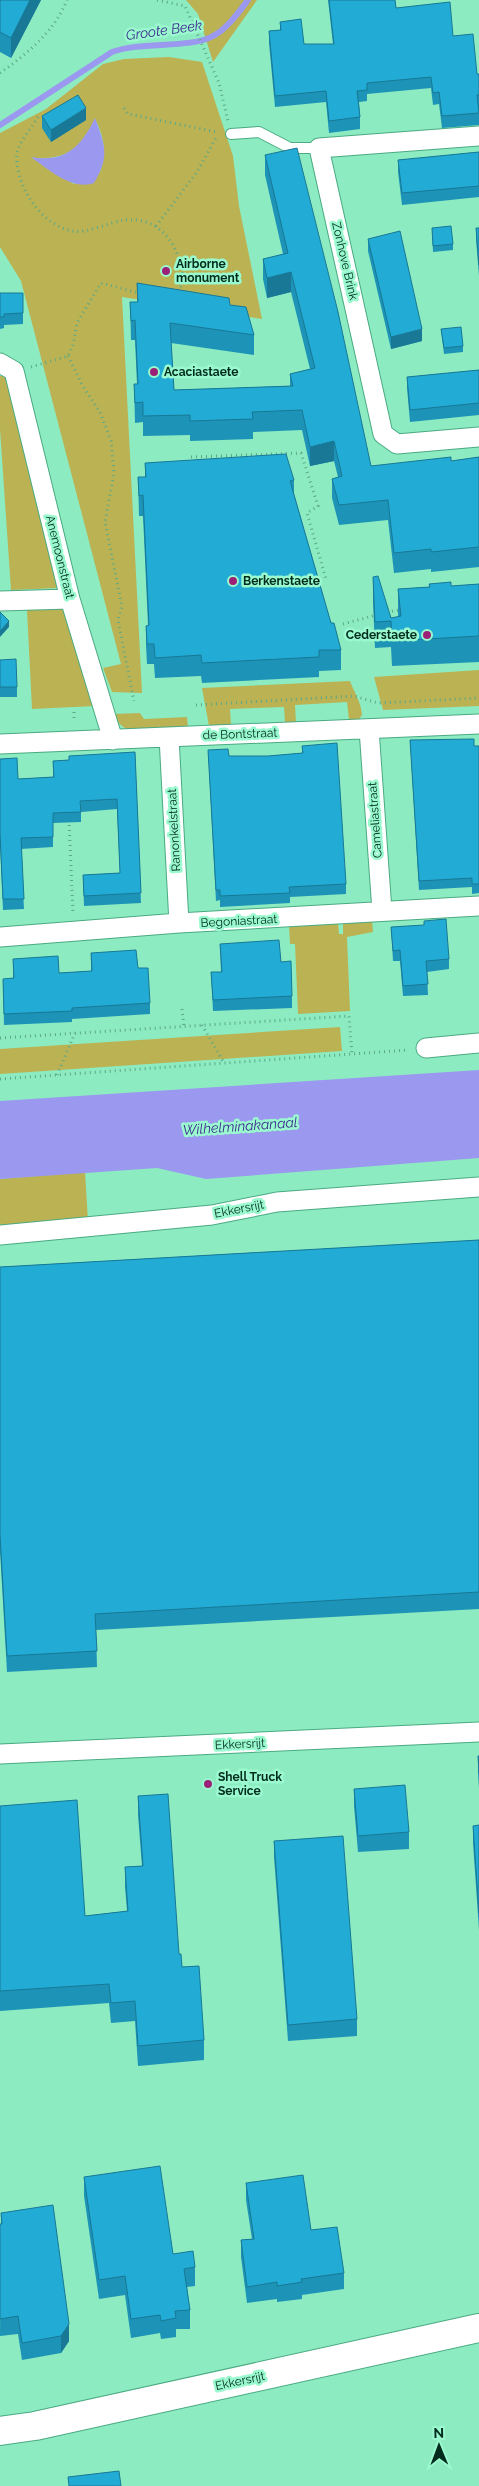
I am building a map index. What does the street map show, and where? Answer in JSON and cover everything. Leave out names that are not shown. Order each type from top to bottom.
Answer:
[{"type":"main road","name":"Ekkersrijt","points":[[0,2431],[35,2426],[479,2328]]},
{"type":"street","points":[[319,148],[479,136]]},
{"type":"street","name":"Zonhove Brink","points":[[319,148],[383,434],[397,444],[479,437]]},
{"type":"street","name":"Anemoonstraat","points":[[7,367],[70,599],[113,740]]},
{"type":"street","points":[[0,601],[70,599]]},
{"type":"street","name":"de Bontstraat","points":[[0,744],[479,724]]},
{"type":"street","name":"Cameliastraat","points":[[369,729],[382,911]]},
{"type":"street","name":"Ranonkelstraat","points":[[169,737],[179,923]]},
{"type":"street","name":"Begoniastraat","points":[[0,937],[179,923],[479,906]]},
{"type":"street","points":[[426,1048],[479,1043]]},
{"type":"street","name":"Ekkersrijt","points":[[0,1235],[212,1215],[277,1202],[479,1188]]},
{"type":"street","name":"Ekkersrijt","points":[[0,1754],[479,1732]]},
{"type":"lane","points":[[231,134],[259,132],[290,148],[319,148]]},
{"type":"path","points":[[0,73],[29,53],[61,14],[67,0]]},
{"type":"path","points":[[157,0],[186,6],[219,83],[231,134]]},
{"type":"path","points":[[124,108],[128,114],[220,132],[197,172],[156,226]]},
{"type":"path","points":[[38,117],[17,152],[18,174],[28,195],[42,214],[56,225],[74,232],[126,220],[156,226],[173,242],[183,267],[183,284],[169,298]]},
{"type":"path","points":[[7,367],[53,362],[68,356],[73,344],[77,323],[101,283],[145,295]]},
{"type":"path","points":[[68,356],[82,385],[100,412],[111,441],[114,473],[105,522],[122,607],[118,620],[134,701]]},
{"type":"path","points":[[191,457],[301,453],[318,506],[307,513],[326,579]]},
{"type":"path","points":[[343,624],[404,609]]},
{"type":"path","points":[[196,705],[354,696],[378,703],[479,698]]},
{"type":"path","points":[[69,812],[74,931]]},
{"type":"path","points":[[182,1009],[184,1026]]},
{"type":"path","points":[[0,1038],[349,1016],[352,1054]]},
{"type":"path","points":[[202,1025],[224,1063]]},
{"type":"path","points":[[57,1075],[75,1033]]},
{"type":"path","points":[[0,1079],[426,1048]]},
{"type":"shaded area","points":[[186,0],[257,0],[213,62],[198,14]]},
{"type":"shaded area","points":[[169,57],[202,62],[233,156],[239,206],[262,319],[122,297],[142,693],[112,692],[103,668],[121,664],[21,281],[0,247],[0,133],[46,109],[103,64],[124,59]],"holes":[[[95,119],[104,145],[100,172],[74,184],[32,158],[63,155],[71,151],[84,138]]]},
{"type":"shaded area","points":[[0,376],[9,376],[57,588],[11,590],[0,429]]},
{"type":"shaded area","points":[[54,607],[68,611],[95,706],[32,709],[27,610]]},
{"type":"shaded area","points":[[479,670],[479,706],[383,710],[374,677]]},
{"type":"shaded area","points":[[350,681],[360,706],[362,715],[359,719],[349,720],[347,702],[295,705],[296,723],[285,723],[284,707],[230,709],[231,725],[209,726],[202,688]]},
{"type":"shaded area","points":[[140,713],[144,719],[187,717],[188,728],[145,733],[135,732],[126,729],[119,723],[114,714]]},
{"type":"shaded area","points":[[372,920],[373,932],[347,937],[350,1011],[298,1014],[295,944],[290,944],[289,925],[338,922],[339,934],[343,934],[343,922]]},
{"type":"shaded area","points":[[340,1027],[342,1051],[0,1074],[0,1049]]},
{"type":"shaded area","points":[[85,1172],[88,1221],[0,1227],[0,1179]]},
{"type":"water","points":[[95,118],[103,143],[104,158],[94,183],[86,185],[77,184],[61,178],[31,157],[53,158],[70,151],[78,145]]},
{"type":"water","name":"Wilhelminakanaal","points":[[479,1070],[479,1158],[206,1179],[157,1168],[0,1179],[0,1101]]},
{"type":"building","points":[[0,0],[30,0],[11,38],[0,32]]},
{"type":"building","points":[[329,0],[395,0],[396,8],[450,2],[453,36],[473,34],[477,74],[479,74],[479,95],[477,95],[479,113],[442,116],[439,92],[433,93],[431,77],[367,83],[367,90],[357,91],[360,117],[329,121],[326,91],[275,96],[269,31],[281,30],[280,22],[301,19],[304,44],[334,44]]},
{"type":"building","points":[[78,95],[86,108],[51,130],[42,116]]},
{"type":"building","points":[[297,148],[338,312],[371,466],[451,457],[451,461],[479,457],[479,547],[431,552],[431,549],[394,553],[388,500],[339,505],[332,479],[342,476],[334,441],[310,447],[302,410],[252,412],[253,419],[190,421],[190,415],[143,416],[143,402],[135,403],[134,384],[138,384],[135,320],[131,321],[130,302],[138,302],[137,283],[229,298],[230,305],[246,307],[254,335],[170,323],[174,390],[293,386],[290,374],[315,368],[291,272],[267,278],[263,259],[288,253],[265,155]]},
{"type":"building","points":[[479,152],[479,186],[402,193],[398,160]]},
{"type":"building","points":[[451,226],[453,244],[433,246],[432,228]]},
{"type":"building","points":[[476,228],[479,228],[479,265]]},
{"type":"building","points":[[400,231],[422,329],[391,337],[368,239]]},
{"type":"building","points":[[0,293],[23,293],[23,313],[4,314],[4,317],[0,317]]},
{"type":"building","points":[[461,327],[463,346],[444,348],[441,329]]},
{"type":"building","points":[[479,370],[479,403],[410,410],[407,377]]},
{"type":"building","name":"Berkenstaete","points":[[286,454],[294,480],[290,481],[331,623],[334,623],[341,650],[319,650],[319,657],[202,663],[201,655],[155,658],[154,644],[147,644],[146,626],[149,625],[143,495],[139,496],[138,477],[146,477],[145,463]]},
{"type":"building","points":[[378,576],[391,618],[401,616],[398,589],[430,587],[429,584],[451,582],[451,586],[479,584],[479,636],[392,641],[391,621],[375,622],[373,577]]},
{"type":"building","points":[[0,612],[9,621],[0,631]]},
{"type":"building","points":[[16,659],[17,687],[0,687],[0,660]]},
{"type":"building","points":[[474,739],[474,746],[479,746],[479,884],[472,884],[472,878],[419,881],[410,740]]},
{"type":"building","points":[[337,743],[346,884],[289,887],[290,893],[220,896],[220,890],[216,890],[208,750],[228,749],[229,756],[268,756],[303,753],[302,746]]},
{"type":"building","points":[[135,752],[141,893],[84,896],[83,875],[120,873],[117,799],[80,801],[81,812],[53,813],[53,837],[21,838],[24,899],[3,899],[0,833],[0,759],[17,758],[18,779],[54,777],[53,761],[69,760],[69,756]]},
{"type":"building","points":[[446,919],[449,959],[426,961],[428,984],[403,986],[400,950],[393,951],[391,927],[424,925],[424,921]]},
{"type":"building","points":[[279,940],[281,962],[291,961],[292,996],[213,1000],[211,972],[222,972],[220,944]]},
{"type":"building","points":[[136,950],[138,968],[148,968],[150,1003],[72,1008],[72,1011],[4,1014],[3,979],[14,978],[13,959],[58,956],[59,973],[92,971],[91,953]]},
{"type":"building","points":[[479,1240],[479,1592],[95,1614],[97,1651],[7,1656],[0,1535],[0,1267]]},
{"type":"building","points":[[405,1785],[409,1832],[358,1836],[354,1789]]},
{"type":"building","points":[[168,1794],[179,1954],[181,1954],[182,1967],[199,1966],[204,2040],[138,2046],[135,2001],[111,2003],[109,1984],[0,1991],[0,1806],[77,1800],[85,1916],[128,1911],[125,1867],[143,1866],[138,1796]]},
{"type":"building","points":[[479,1825],[479,1913],[473,1826]]},
{"type":"building","points":[[343,1836],[357,2019],[288,2025],[274,1841]]},
{"type":"building","points":[[160,2166],[173,2254],[193,2251],[195,2267],[184,2269],[190,2310],[175,2311],[176,2318],[161,2321],[160,2315],[131,2319],[125,2276],[99,2280],[84,2177]]},
{"type":"building","points":[[303,2175],[311,2230],[337,2227],[344,2273],[301,2279],[302,2282],[277,2286],[277,2282],[247,2287],[241,2240],[254,2239],[246,2183]]},
{"type":"building","points":[[53,2205],[69,2324],[61,2336],[22,2343],[18,2316],[0,2319],[1,2213]]},
{"type":"building","points":[[119,2471],[121,2486],[69,2486],[68,2477]]},
{"type":"waterway","name":"Groote Beek","points":[[0,125],[112,52],[137,47],[192,42],[213,36],[228,25],[248,0]]},
{"type":"place","name":"Airborne monument","points":[[166,271]]},
{"type":"place","name":"Acaciastaete","points":[[154,372]]},
{"type":"place","name":"Berkenstaete","points":[[233,581]]},
{"type":"place","name":"Cederstaete","points":[[427,635]]},
{"type":"place","name":"Shell Truck Service","points":[[208,1784]]}]
